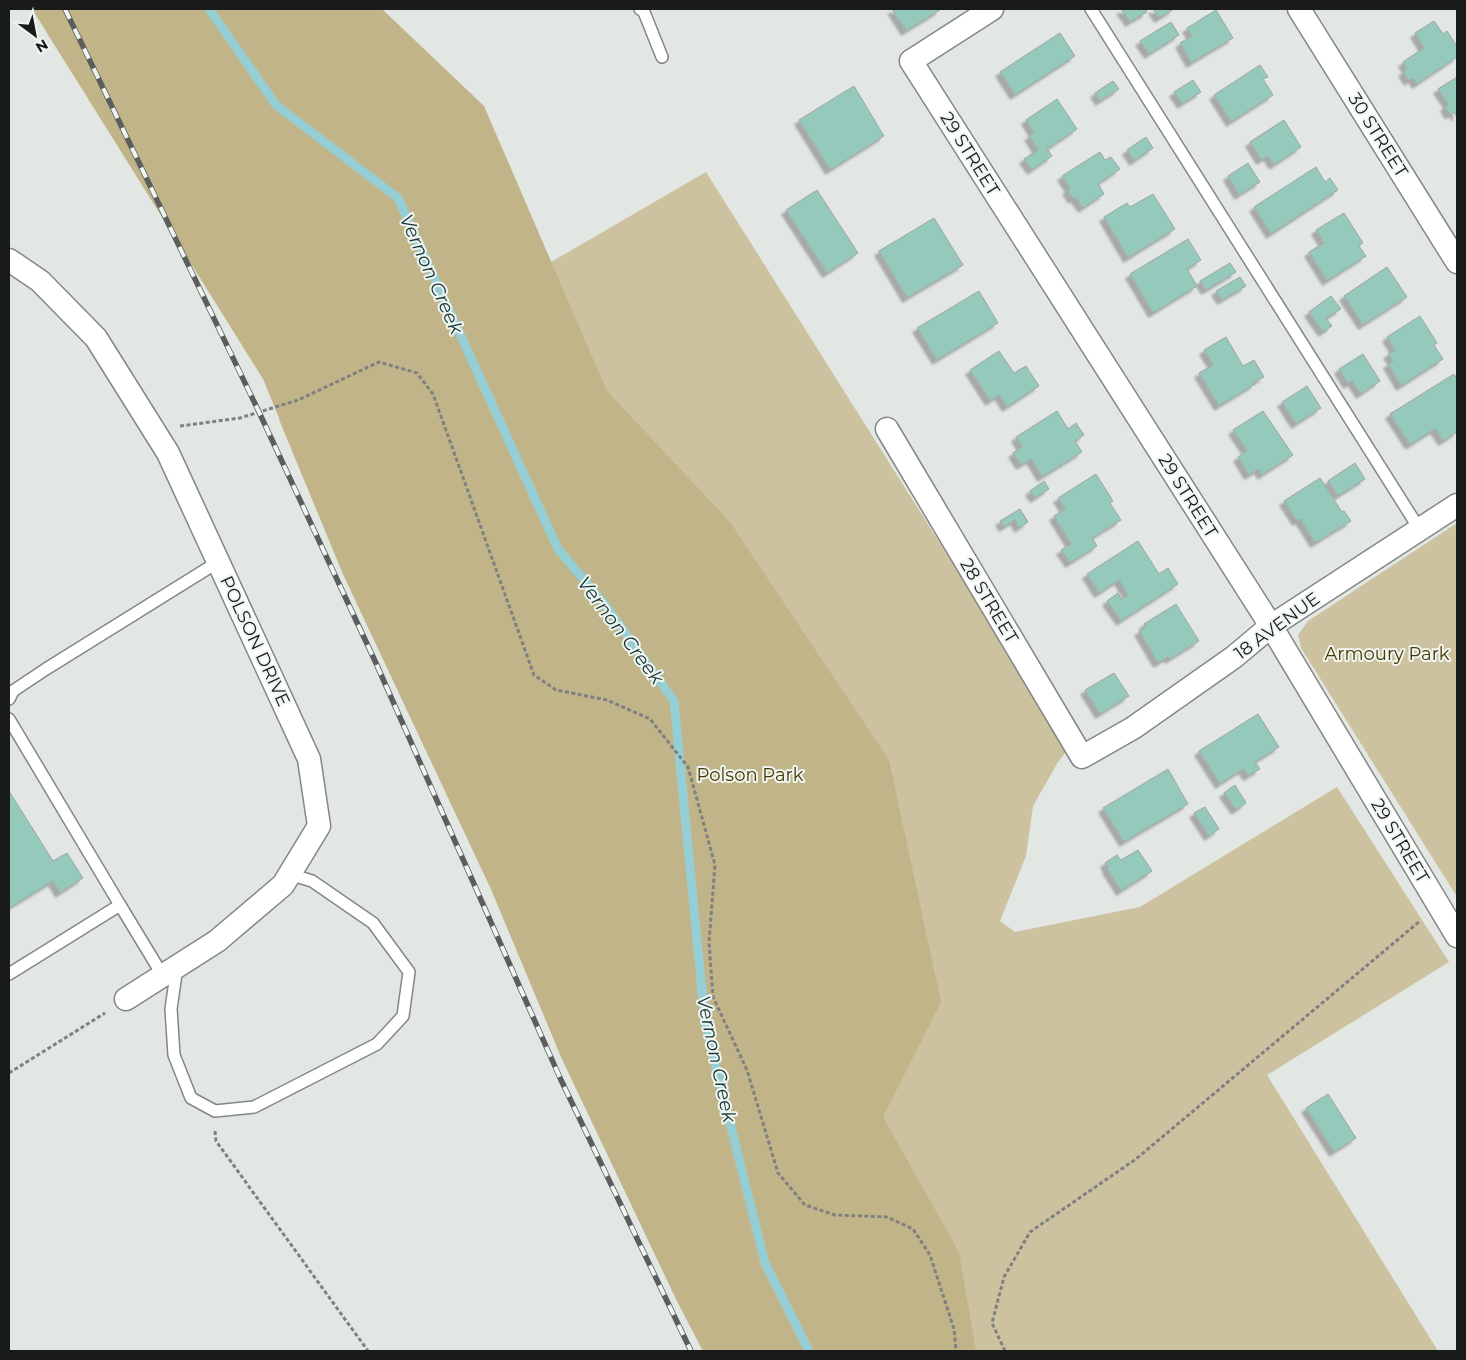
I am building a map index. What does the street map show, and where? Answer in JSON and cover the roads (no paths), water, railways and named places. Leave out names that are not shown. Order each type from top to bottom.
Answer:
[{"type":"street","name":"29 STREET","points":[[992,9],[911,61],[1271,626],[1457,936]]},
{"type":"street","name":"30 STREET","points":[[1299,9],[1457,262]]},
{"type":"street","name":"POLSON DRIVE","points":[[9,260],[40,281],[96,338],[168,452],[309,759],[319,826],[283,885],[217,941],[126,999]]},
{"type":"street","name":"28 STREET","points":[[886,429],[1082,757],[1098,748]]},
{"type":"street","name":"18 AVENUE","points":[[1098,748],[1134,728],[1234,657],[1271,626],[1457,505]]},
{"type":"lane","points":[[640,9],[644,12],[662,57]]},
{"type":"lane","points":[[1091,9],[1420,530]]},
{"type":"lane","points":[[9,699],[12,691],[218,562]]},
{"type":"lane","points":[[9,719],[120,905],[170,971],[174,1055],[191,1098],[214,1110],[254,1107],[290,1090],[378,1044],[403,1016],[409,972],[373,923],[312,881],[289,874]]},
{"type":"lane","points":[[9,974],[120,905]]},
{"type":"waterway","name":"Vernon Creek","points":[[209,9],[276,105],[398,198],[558,549],[606,606],[674,701],[705,1023],[765,1263],[809,1351]]},
{"type":"railway","points":[[65,9],[259,412],[375,661],[561,1080],[691,1351]]},
{"type":"park label","name":"Armoury Park","points":[[1387,654]]},
{"type":"park label","name":"Polson Park","points":[[750,775]]}]
